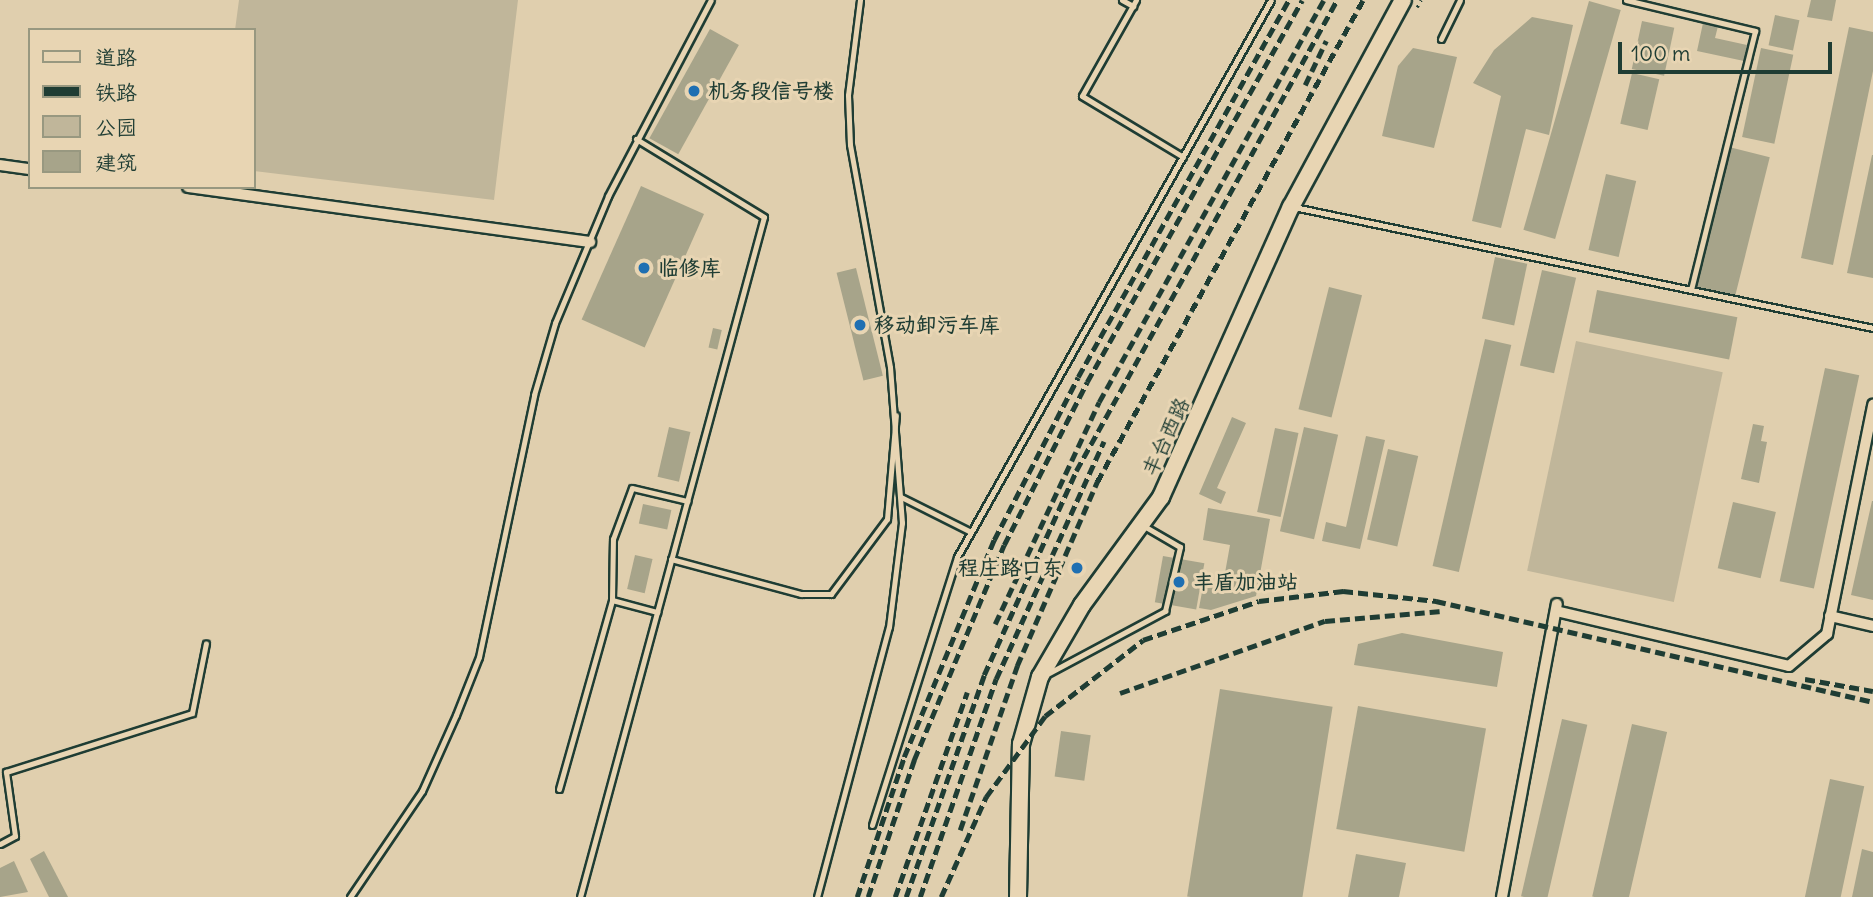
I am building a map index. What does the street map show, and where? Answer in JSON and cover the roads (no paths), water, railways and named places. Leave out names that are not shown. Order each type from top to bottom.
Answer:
[{"type":"main road","name":"丰台西路","points":[[1018,897],[1021,744],[1040,677],[1082,605],[1144,526],[1291,207],[1403,0]]},
{"type":"street","points":[[0,165],[28,169]]},
{"type":"street","points":[[203,189],[590,242]]},
{"type":"street","points":[[1502,897],[1556,608],[1788,666],[1827,634],[1873,405]]},
{"type":"street","points":[[1830,617],[1873,626]]},
{"type":"lane","points":[[350,897],[422,791],[479,657],[534,395],[555,323],[636,139],[711,0]]},
{"type":"lane","points":[[817,897],[889,627],[901,497],[896,414],[850,145],[848,95],[860,0]]},
{"type":"lane","points":[[1122,0],[1134,3],[1082,96],[1183,157]]},
{"type":"lane","points":[[872,825],[934,622],[971,532],[1271,0]]},
{"type":"lane","points":[[1441,38],[1460,0]]},
{"type":"lane","points":[[1626,0],[1755,31],[1691,289]]},
{"type":"lane","points":[[580,897],[764,217],[636,139]]},
{"type":"lane","points":[[1291,207],[1873,328]]},
{"type":"lane","points":[[671,559],[801,594],[831,594],[887,519],[896,414]]},
{"type":"lane","points":[[559,789],[612,600],[613,540],[632,488],[687,501]]},
{"type":"lane","points":[[901,497],[971,532]]},
{"type":"lane","points":[[1040,677],[1165,611],[1180,547],[1144,526]]},
{"type":"lane","points":[[612,600],[657,612]]},
{"type":"lane","points":[[0,844],[15,836],[6,772],[192,713],[206,643]]},
{"type":"railway","points":[[857,897],[904,757],[994,540],[1078,377],[1289,0]]},
{"type":"railway","points":[[868,897],[914,760],[1004,545],[1087,382],[1302,0]]},
{"type":"railway","points":[[995,624],[1099,402],[1324,0]]},
{"type":"railway","points":[[906,897],[984,675],[1076,471],[1337,0]]},
{"type":"railway","points":[[960,830],[1017,666],[1097,482],[1363,0]]},
{"type":"railway","points":[[1305,85],[1326,41]]},
{"type":"railway","points":[[920,897],[996,679],[1104,441]]},
{"type":"railway","points":[[941,897],[986,797],[1045,716],[1143,640],[1259,601],[1343,591],[1436,601],[1873,702]]},
{"type":"railway","points":[[1120,693],[1325,621],[1442,611]]},
{"type":"railway","points":[[1805,679],[1873,691]]},
{"type":"railway","points":[[895,897],[967,692]]},
{"type":"place","name":"机务段信号楼","points":[[694,91]]},
{"type":"place","name":"临修库","points":[[644,268]]},
{"type":"place","name":"移动卸污车库","points":[[860,325]]},
{"type":"place","name":"程庄路口东","points":[[1077,568]]},
{"type":"place","name":"丰盾加油站","points":[[1179,582]]}]
